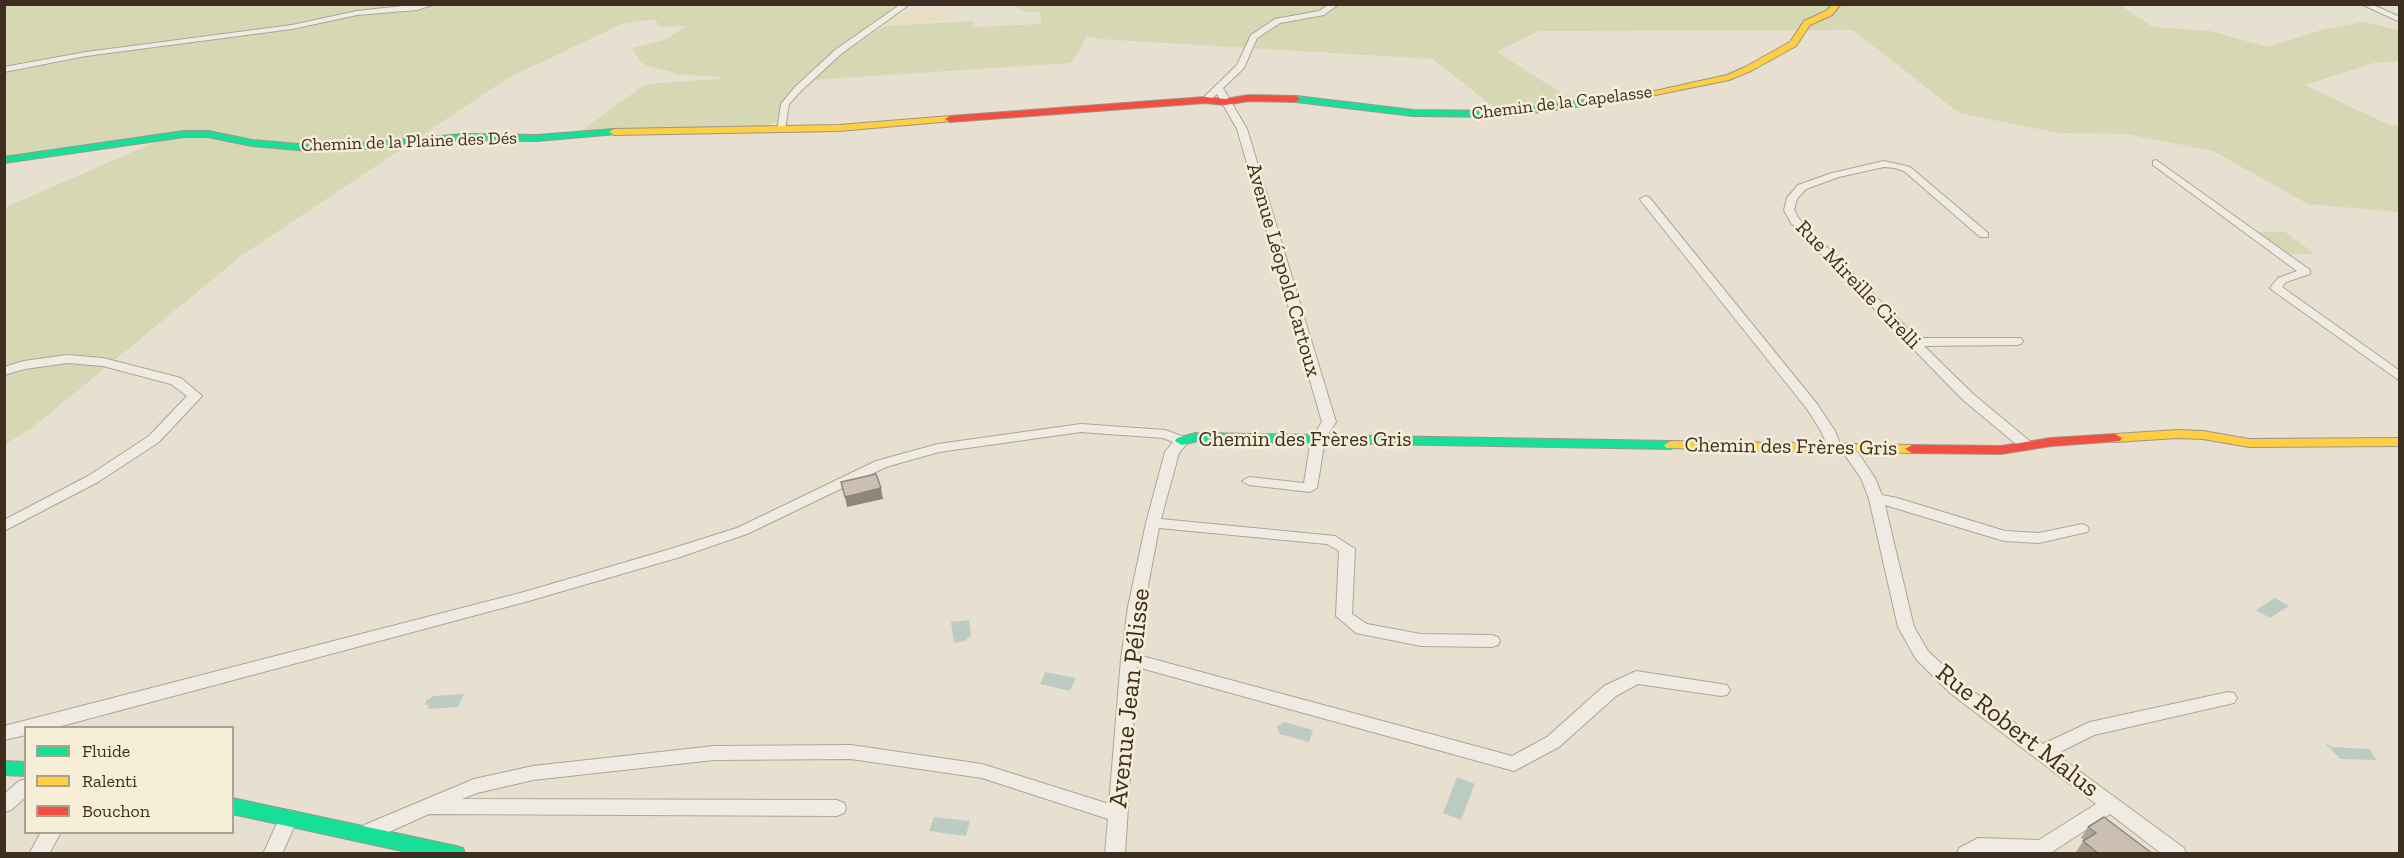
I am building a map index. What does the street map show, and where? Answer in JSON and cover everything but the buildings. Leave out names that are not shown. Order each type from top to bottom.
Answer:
[{"type":"street","points":[[4,70],[86,54],[281,28],[357,13],[417,8],[432,4]]},
{"type":"street","points":[[780,129],[785,104],[798,89],[838,52],[907,4]]},
{"type":"street","points":[[1206,100],[1242,66],[1254,37],[1278,21],[1321,13],[1336,4]]},
{"type":"street","name":"Chemin de la Capelasse","points":[[1206,100],[1225,102],[1249,98],[1299,99],[1413,112],[1481,115],[1504,114],[1654,93],[1712,82],[1748,69],[1793,44],[1807,23],[1829,13],[1838,4]]},
{"type":"street","points":[[2364,4],[2400,20]]},
{"type":"street","name":"Avenue Léopold Cartoux","points":[[1219,88],[1242,129],[1329,422],[1318,439],[1310,488],[1249,481]]},
{"type":"street","name":"Chemin de la Plaine des Dés","points":[[4,160],[184,134],[208,134],[252,143],[310,148],[352,147],[462,137],[537,138],[628,131],[897,125],[942,119],[1206,100]]},
{"type":"street","points":[[2156,163],[2306,272],[2282,280],[2276,288],[2400,377]]},
{"type":"street","name":"Rue Mireille Cirelli","points":[[1984,235],[1906,168],[1896,165],[1884,164],[1836,175],[1802,187],[1792,198],[1789,210],[1795,221],[1967,396],[2027,446]]},
{"type":"street","name":"Rue Robert Malus","points":[[1645,199],[1812,407],[1840,447],[1868,478],[1876,499],[1906,627],[1922,655],[1956,688],[2176,854]]},
{"type":"street","points":[[1914,342],[2017,341]]},
{"type":"street","points":[[4,371],[24,365],[67,359],[103,362],[176,381],[195,396],[154,439],[93,480],[4,526]]},
{"type":"street","points":[[34,726],[525,597],[672,554],[742,531],[881,464],[938,448],[1081,428],[1165,434],[1182,441]]},
{"type":"street","name":"Chemin des Frères Gris","points":[[1182,441],[1196,437],[2001,450],[2177,434],[2203,435],[2249,443],[2400,442]]},
{"type":"street","name":"Avenue Jean Pélisse","points":[[1115,854],[1129,659],[1136,607],[1153,523],[1172,452],[1182,441]]},
{"type":"street","points":[[1876,499],[1892,501],[2004,536],[2039,538],[2082,529]]},
{"type":"street","points":[[1153,523],[1330,539],[1347,549],[1344,616],[1362,629],[1421,640],[1492,641]]},
{"type":"street","points":[[1129,659],[1514,764],[1553,742],[1610,691],[1636,677],[1721,690]]},
{"type":"street","points":[[2041,753],[2090,729],[2228,698]]},
{"type":"street","points":[[4,733],[24,728]]},
{"type":"street","points":[[364,834],[474,786],[533,773],[714,753],[851,752],[982,771],[1118,814]]},
{"type":"street","points":[[4,768],[24,769]]},
{"type":"street","points":[[4,805],[24,788]]},
{"type":"street","points":[[1966,854],[1978,846],[2042,848],[2111,804]]},
{"type":"street","points":[[234,806],[456,854]]},
{"type":"street","points":[[426,807],[837,808]]},
{"type":"street","points":[[272,854],[289,818]]},
{"type":"street","points":[[38,854],[51,834]]},
{"type":"shaded area","points":[[905,11],[955,11],[954,20],[882,25]]},
{"type":"shaded area","points":[[2275,598],[2289,606],[2270,618],[2256,610]]},
{"type":"shaded area","points":[[969,620],[971,635],[965,641],[954,643],[951,622]]},
{"type":"shaded area","points":[[1045,672],[1076,678],[1070,691],[1040,684]]},
{"type":"shaded area","points":[[464,694],[458,707],[427,709],[429,706],[425,704],[434,696]]},
{"type":"shaded area","points":[[1284,722],[1313,730],[1309,742],[1279,734],[1277,727]]},
{"type":"shaded area","points":[[2325,743],[2333,747],[2369,749],[2377,760],[2340,759]]},
{"type":"shaded area","points":[[1457,777],[1475,784],[1461,820],[1443,813]]},
{"type":"shaded area","points":[[934,817],[970,821],[966,836],[929,831]]},
{"type":"green space","points":[[1013,4],[2118,4],[2153,27],[2210,31],[2268,47],[2325,29],[2364,22],[2399,30],[2399,61],[2374,63],[2305,85],[2391,126],[2399,125],[2399,212],[2308,204],[2213,151],[2127,134],[2059,133],[1959,113],[1853,30],[1539,31],[1497,52],[1574,101],[1496,109],[1433,59],[1099,39],[1086,36],[1079,52],[1070,63],[811,80],[843,51],[885,26],[973,21],[973,27],[1041,24],[1040,12],[1024,12]]},
{"type":"green space","points":[[5,5],[904,5],[804,79],[783,103],[778,122],[765,126],[579,132],[646,84],[722,77],[670,74],[676,73],[647,66],[641,62],[632,48],[665,40],[686,26],[661,27],[654,19],[622,24],[508,78],[241,256],[32,428],[5,444],[4,208],[160,140],[5,161]]},
{"type":"green space","points":[[2256,232],[2285,232],[2315,254],[2287,254]]},
{"type":"traffic: fast","points":[[1296,99],[1413,113],[1504,114],[1636,96]]},
{"type":"traffic: fast","points":[[4,160],[184,134],[208,134],[252,143],[310,148],[352,147],[462,137],[537,138],[614,132]]},
{"type":"traffic: fast","points":[[1182,441],[1196,437],[1671,445]]},
{"type":"traffic: fast","points":[[4,768],[24,769]]},
{"type":"traffic: fast","points":[[234,806],[456,854]]},
{"type":"traffic: slow","points":[[1636,96],[1729,77],[1748,69],[1793,44],[1807,23],[1829,13],[1838,4]]},
{"type":"traffic: slow","points":[[614,132],[839,128],[950,119]]},
{"type":"traffic: slow","points":[[2115,438],[2177,434],[2203,435],[2249,443],[2400,442]]},
{"type":"traffic: slow","points":[[1671,445],[1912,449]]},
{"type":"traffic: jam","points":[[950,119],[1205,100],[1225,102],[1249,98],[1296,99]]},
{"type":"traffic: jam","points":[[1912,449],[2001,450],[2051,442],[2115,438]]}]
